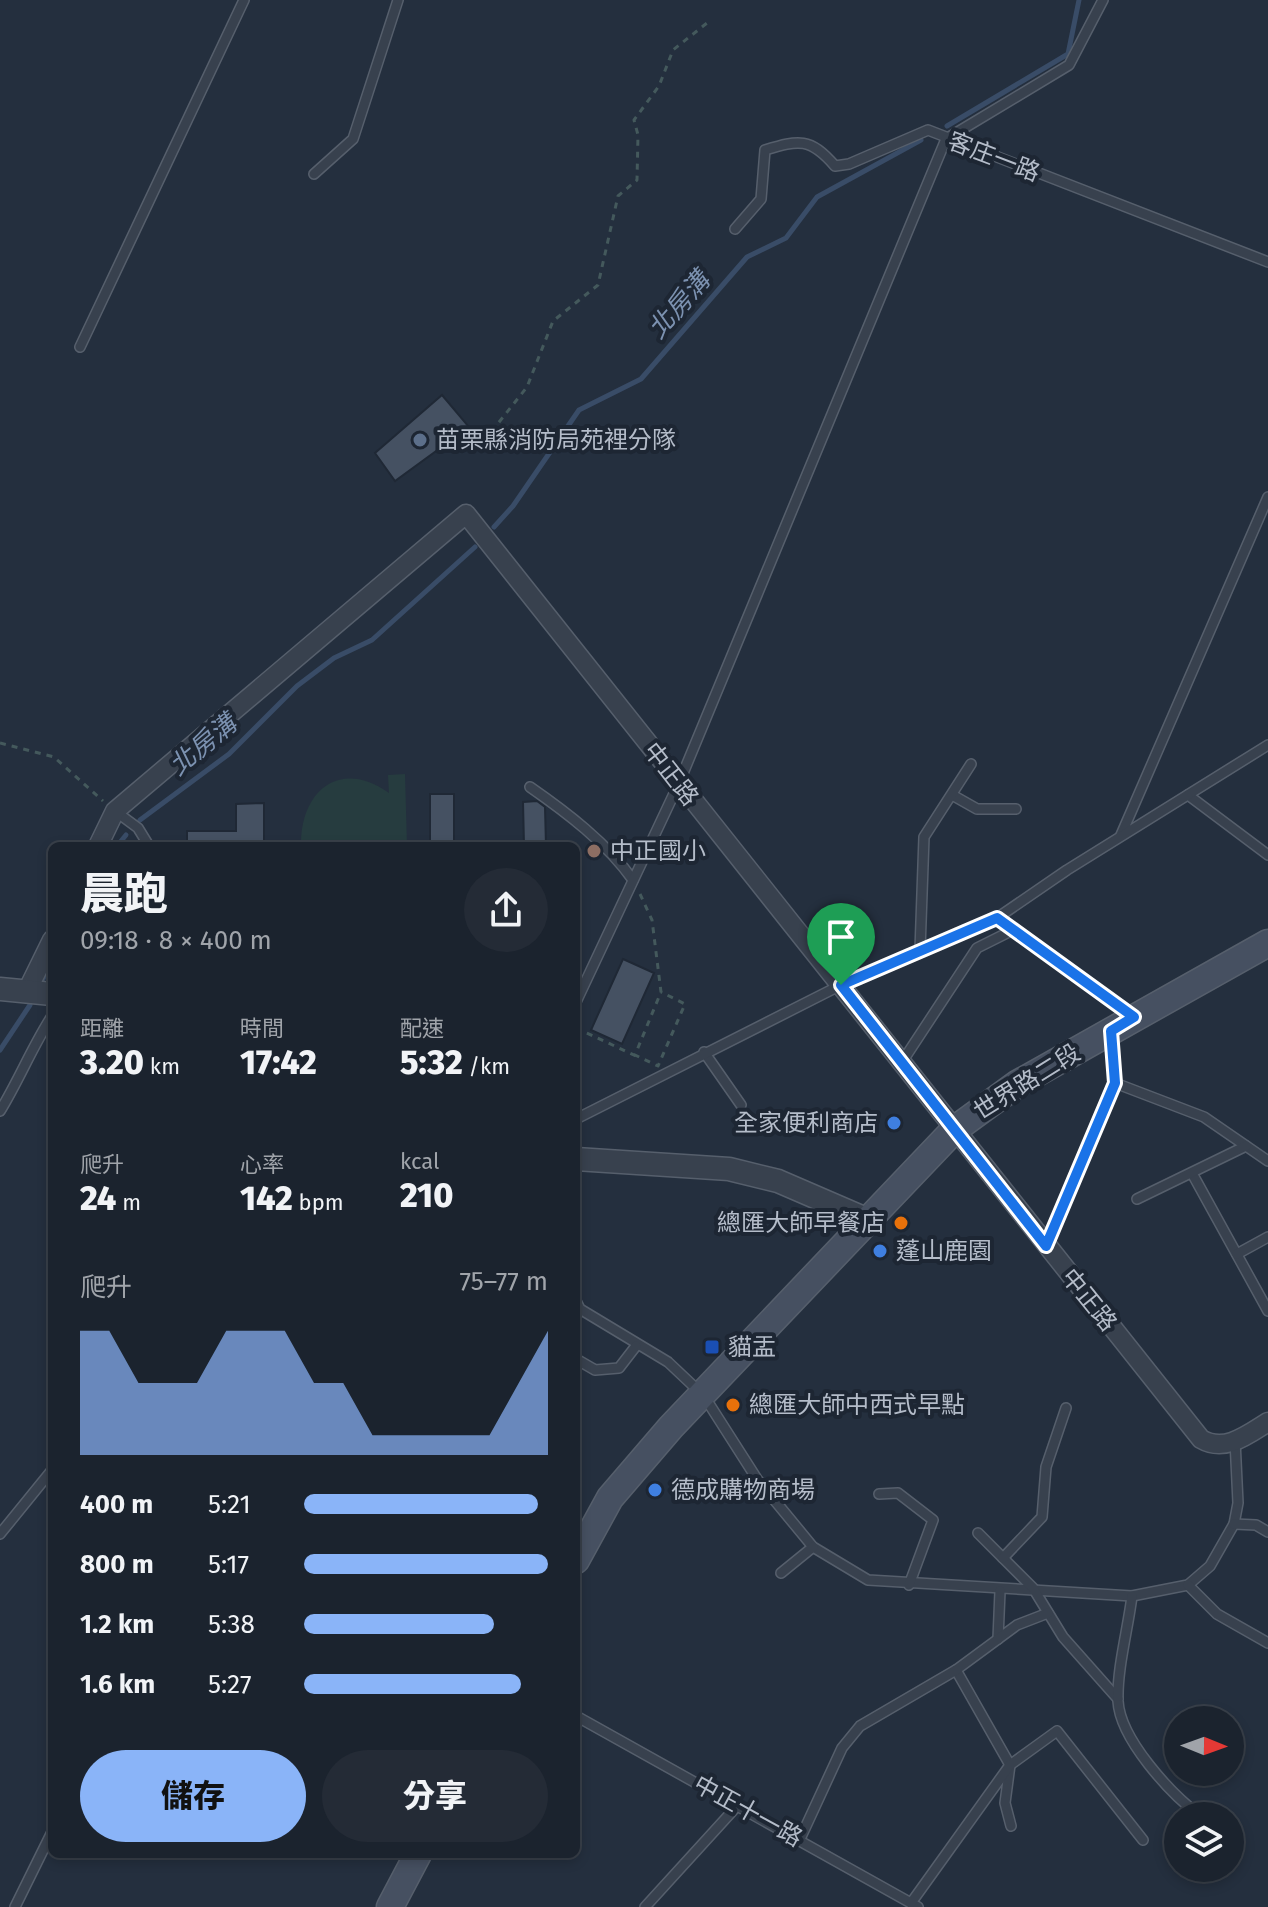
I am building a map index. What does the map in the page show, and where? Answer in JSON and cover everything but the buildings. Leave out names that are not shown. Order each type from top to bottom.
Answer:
[{"type":"main road","name":"世界路二段","points":[[580,1553],[610,1498],[671,1427],[704,1396],[866,1219],[954,1130],[1017,1084],[1268,943]]},
{"type":"main road","points":[[390,1907],[416,1858]]},
{"type":"street","name":"中正路","points":[[100,842],[115,811],[466,514],[1201,1439],[1212,1445],[1224,1445],[1235,1440]]},
{"type":"street","points":[[27,991],[48,948]]},
{"type":"street","points":[[0,989],[48,994]]},
{"type":"street","points":[[580,1159],[729,1169],[778,1181],[866,1219]]},
{"type":"street","points":[[1235,1440],[1268,1422]]},
{"type":"lane","points":[[80,347],[244,0]]},
{"type":"lane","points":[[314,174],[353,139],[398,0]]},
{"type":"lane","points":[[580,993],[679,783],[946,139],[1069,65],[1103,0]]},
{"type":"lane","name":"客庄一路","points":[[735,229],[761,199],[765,150],[796,141],[820,149],[835,166],[849,164],[928,130],[1268,262]]},
{"type":"lane","points":[[1121,837],[1267,504]]},
{"type":"lane","points":[[580,1117],[841,985],[997,918],[1268,745]]},
{"type":"lane","points":[[920,950],[924,837],[954,796],[971,764]]},
{"type":"lane","points":[[530,787],[558,806],[623,866],[633,880]]},
{"type":"lane","points":[[1188,795],[1268,855]]},
{"type":"lane","points":[[954,796],[977,809],[1016,809]]},
{"type":"lane","points":[[115,811],[138,828],[147,842]]},
{"type":"lane","points":[[997,918],[1134,1017]]},
{"type":"lane","points":[[901,1063],[977,948],[1013,930]]},
{"type":"lane","points":[[0,1111],[48,1022]]},
{"type":"lane","points":[[1046,1246],[1115,1083],[1111,1031]]},
{"type":"lane","points":[[704,1052],[741,1105]]},
{"type":"lane","points":[[1115,1083],[1204,1117],[1268,1161]]},
{"type":"lane","points":[[1137,1199],[1193,1175],[1246,1146]]},
{"type":"lane","points":[[1193,1175],[1268,1311]]},
{"type":"lane","points":[[1237,1254],[1268,1237]]},
{"type":"lane","points":[[580,1309],[636,1346],[668,1362],[704,1396],[757,1479],[813,1547],[868,1580],[1000,1591],[1033,1588],[1132,1596],[1188,1585],[1210,1566],[1234,1524],[1238,1503],[1235,1440]]},
{"type":"lane","points":[[580,1361],[595,1370],[619,1368],[636,1346]]},
{"type":"lane","points":[[1003,1558],[1042,1517],[1046,1467],[1066,1408]]},
{"type":"lane","points":[[0,1534],[48,1475]]},
{"type":"lane","points":[[879,1494],[898,1493],[933,1520],[909,1585]]},
{"type":"lane","points":[[1234,1524],[1256,1525],[1268,1532]]},
{"type":"lane","points":[[978,1533],[1033,1588],[1063,1637],[1118,1699]]},
{"type":"lane","points":[[781,1573],[813,1547]]},
{"type":"lane","points":[[1188,1585],[1217,1614],[1266,1639]]},
{"type":"lane","points":[[998,1639],[1000,1591]]},
{"type":"lane","points":[[1132,1596],[1118,1699],[1121,1718],[1174,1796],[1182,1802]]},
{"type":"lane","points":[[800,1839],[842,1748],[860,1726],[956,1670],[1017,1625],[1048,1613]]},
{"type":"lane","points":[[956,1670],[1010,1765],[1005,1803],[1011,1826]]},
{"type":"lane","name":"中正十一路","points":[[580,1718],[800,1839],[896,1903],[914,1905]]},
{"type":"lane","points":[[914,1905],[1010,1765],[1057,1731],[1143,1840]]},
{"type":"lane","points":[[645,1907],[738,1805]]},
{"type":"lane","points":[[15,1907],[48,1840]]},
{"type":"path","points":[[484,441],[527,387],[553,321],[598,285],[618,196],[637,180],[638,135],[634,120],[659,86],[673,50],[707,23]]},
{"type":"path","points":[[0,743],[54,757],[115,811]]},
{"type":"path","points":[[633,880],[652,920],[661,992],[635,1055]]},
{"type":"path","points":[[658,1066],[685,1004],[661,992]]},
{"type":"path","points":[[580,1030],[668,1071]]},
{"type":"green space","points":[[405,774],[407,842],[301,842],[307,810],[315,796],[326,786],[339,780],[354,779],[371,783],[389,793],[388,775]]},
{"type":"waterway","name":"北房溝","points":[[947,126],[1068,54],[1079,0]]},
{"type":"waterway","name":"北房溝","points":[[494,527],[513,506],[579,410],[641,379],[747,257],[786,238],[817,197],[921,140]]},
{"type":"waterway","name":"北房溝","points":[[140,820],[229,754],[297,686],[334,658],[372,640],[475,547]]},
{"type":"waterway","name":"北房溝","points":[[120,842],[126,835]]},
{"type":"waterway","name":"北房溝","points":[[43,979],[48,969]]},
{"type":"waterway","name":"北房溝","points":[[0,1050],[30,1005]]},
{"type":"place","name":"苗栗縣消防局苑裡分隊","points":[[420,440]]},
{"type":"place","name":"中正國小","points":[[594,851]]},
{"type":"place","name":"全家便利商店","points":[[894,1123]]},
{"type":"place","name":"總匯大師早餐店","points":[[901,1223]]},
{"type":"place","name":"蓬山鹿園","points":[[880,1251]]},
{"type":"place","name":"貓盂","points":[[712,1347]]},
{"type":"place","name":"總匯大師中西式早點","points":[[733,1405]]},
{"type":"place","name":"德成購物商場","points":[[655,1490]]},
{"type":"route","points":[[997,918],[1134,1017],[1111,1031],[1115,1083],[1046,1246],[901,1063],[841,985],[997,918]]}]
